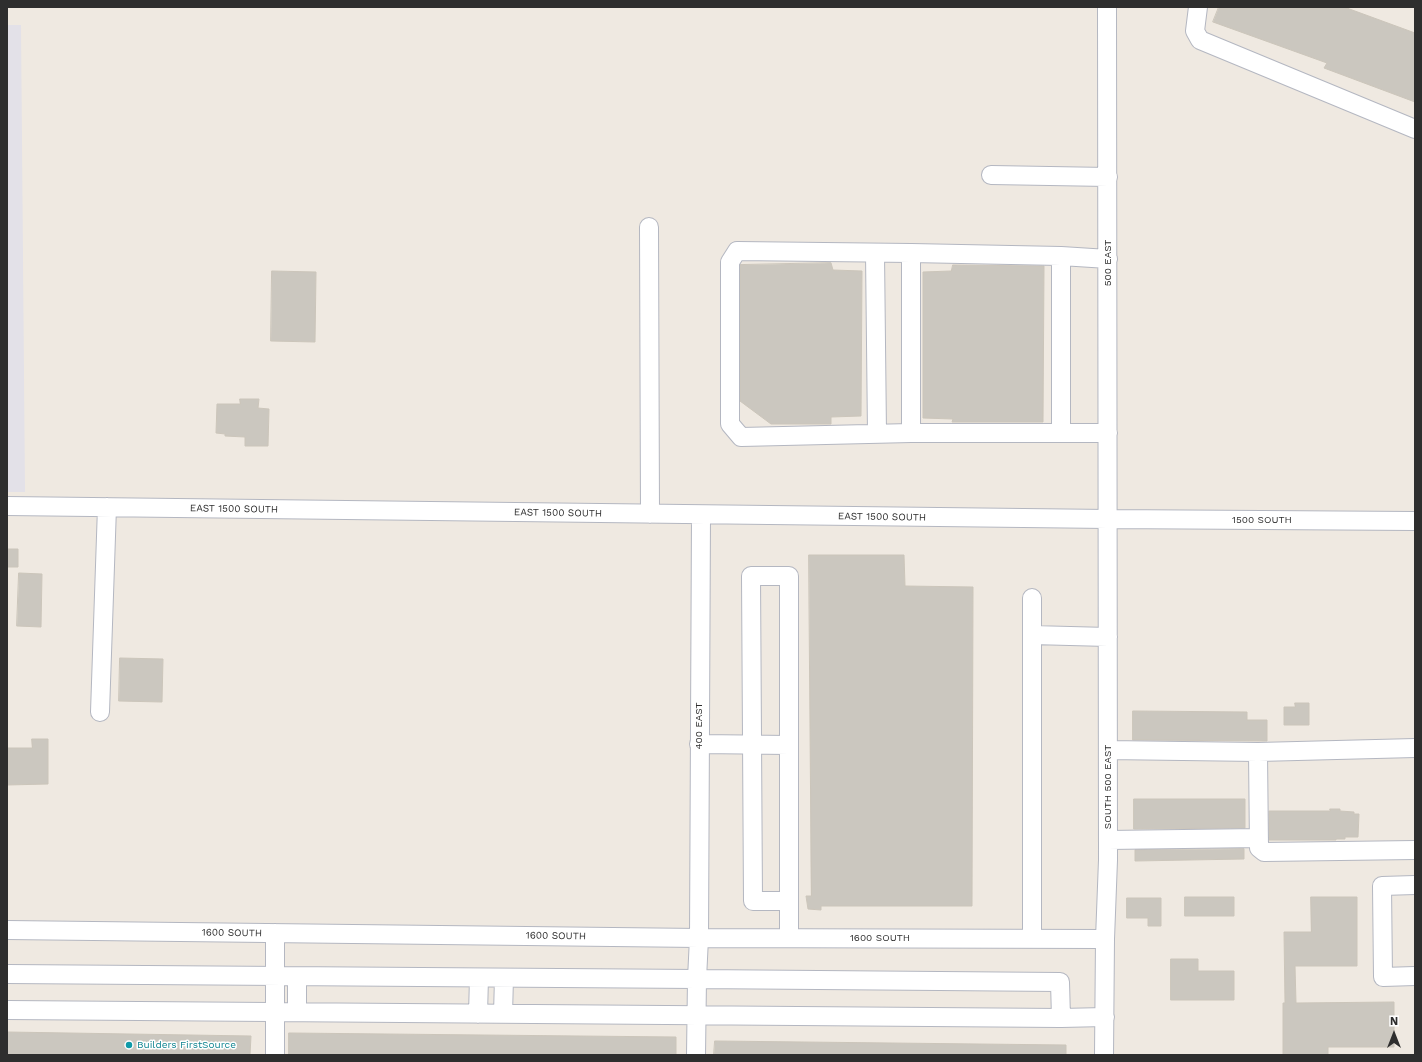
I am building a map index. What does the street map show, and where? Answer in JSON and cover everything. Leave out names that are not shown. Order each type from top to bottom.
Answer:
[{"type":"street","name":"500 EAST","points":[[1107,7],[1108,519]]},
{"type":"street","points":[[1198,7],[1195,31],[1200,40],[1346,102],[1415,129]]},
{"type":"street","points":[[991,175],[1108,177]]},
{"type":"street","points":[[649,226],[650,514]]},
{"type":"street","points":[[1108,259],[1061,256],[737,251],[730,262],[730,424],[741,437],[911,433],[1108,433]]},
{"type":"street","points":[[875,253],[877,434]]},
{"type":"street","points":[[911,253],[911,433]]},
{"type":"street","points":[[1061,256],[1061,433]]},
{"type":"street","name":"EAST 1500 SOUTH","points":[[7,506],[1108,519]]},
{"type":"street","points":[[100,712],[107,507]]},
{"type":"street","name":"400 EAST","points":[[696,1055],[699,938],[701,515]]},
{"type":"street","name":"1500 SOUTH","points":[[1108,519],[1415,521]]},
{"type":"street","name":"SOUTH 500 EAST","points":[[1104,1055],[1108,840],[1108,519]]},
{"type":"street","points":[[789,901],[753,900],[751,576],[789,576],[789,745],[789,901],[789,938]]},
{"type":"street","points":[[1032,598],[1032,939]]},
{"type":"street","points":[[1032,635],[1108,637]]},
{"type":"street","points":[[699,744],[789,745]]},
{"type":"street","points":[[1108,750],[1258,752],[1415,748]]},
{"type":"street","points":[[1258,752],[1259,848],[1264,852],[1415,850]]},
{"type":"street","points":[[1108,840],[1259,838]]},
{"type":"street","points":[[1415,885],[1382,886],[1383,977],[1415,976]]},
{"type":"street","name":"1600 SOUTH","points":[[7,930],[699,938],[1105,940]]},
{"type":"street","points":[[275,933],[275,1055]]},
{"type":"street","points":[[7,974],[1060,982],[1061,1018]]},
{"type":"street","points":[[297,977],[297,1012]]},
{"type":"street","points":[[478,1014],[479,978]]},
{"type":"street","points":[[503,1014],[504,978]]},
{"type":"street","points":[[7,1010],[696,1016],[1105,1017]]},
{"type":"shaded area","points":[[7,25],[21,25],[25,492],[7,492]]},
{"type":"building","points":[[1219,7],[1344,7],[1415,33],[1415,102],[1324,68],[1327,63],[1213,22]]},
{"type":"building","points":[[831,263],[833,270],[862,271],[861,416],[831,417],[831,424],[771,424],[740,401],[740,265]]},
{"type":"building","points":[[953,265],[1044,266],[1043,422],[952,422],[953,419],[923,418],[923,272],[951,271]]},
{"type":"building","points":[[272,271],[316,272],[315,342],[271,341]]},
{"type":"building","points":[[240,399],[259,399],[258,408],[269,409],[268,446],[245,446],[245,437],[225,436],[225,434],[216,433],[217,404],[240,404]]},
{"type":"building","points":[[7,549],[18,549],[18,567],[7,567]]},
{"type":"building","points":[[809,555],[904,555],[905,586],[973,587],[972,906],[821,906],[821,910],[808,909],[806,896],[811,896]]},
{"type":"building","points":[[19,573],[42,574],[41,627],[17,626]]},
{"type":"building","points":[[120,658],[163,659],[162,702],[119,701]]},
{"type":"building","points":[[1295,703],[1309,703],[1309,725],[1284,725],[1284,707],[1295,707]]},
{"type":"building","points":[[1133,711],[1247,712],[1247,720],[1267,720],[1267,741],[1133,740]]},
{"type":"building","points":[[32,739],[48,739],[48,784],[7,785],[7,748],[32,748]]},
{"type":"building","points":[[1134,799],[1245,799],[1245,828],[1134,829]]},
{"type":"building","points":[[1330,809],[1340,809],[1340,811],[1359,814],[1358,837],[1345,837],[1345,839],[1336,840],[1269,840],[1269,811],[1330,811]]},
{"type":"building","points":[[1244,849],[1244,859],[1135,861],[1135,850]]},
{"type":"building","points":[[1185,897],[1234,897],[1234,916],[1185,916]]},
{"type":"building","points":[[1311,897],[1357,897],[1357,966],[1295,966],[1296,1003],[1394,1002],[1394,1047],[1328,1047],[1328,1055],[1283,1055],[1283,1003],[1285,1003],[1284,932],[1311,932]]},
{"type":"building","points":[[1127,898],[1161,898],[1161,926],[1148,926],[1148,918],[1127,918]]},
{"type":"building","points":[[1171,959],[1198,959],[1198,971],[1234,971],[1234,1000],[1171,1000]]},
{"type":"building","name":"Builders FirstSource","points":[[7,1032],[251,1036],[250,1055],[7,1055]]},
{"type":"building","points":[[289,1033],[676,1037],[676,1055],[289,1055]]},
{"type":"building","points":[[715,1041],[1066,1045],[1066,1055],[714,1055]]},
{"type":"place","name":"Builders FirstSource","points":[[129,1045]]}]
